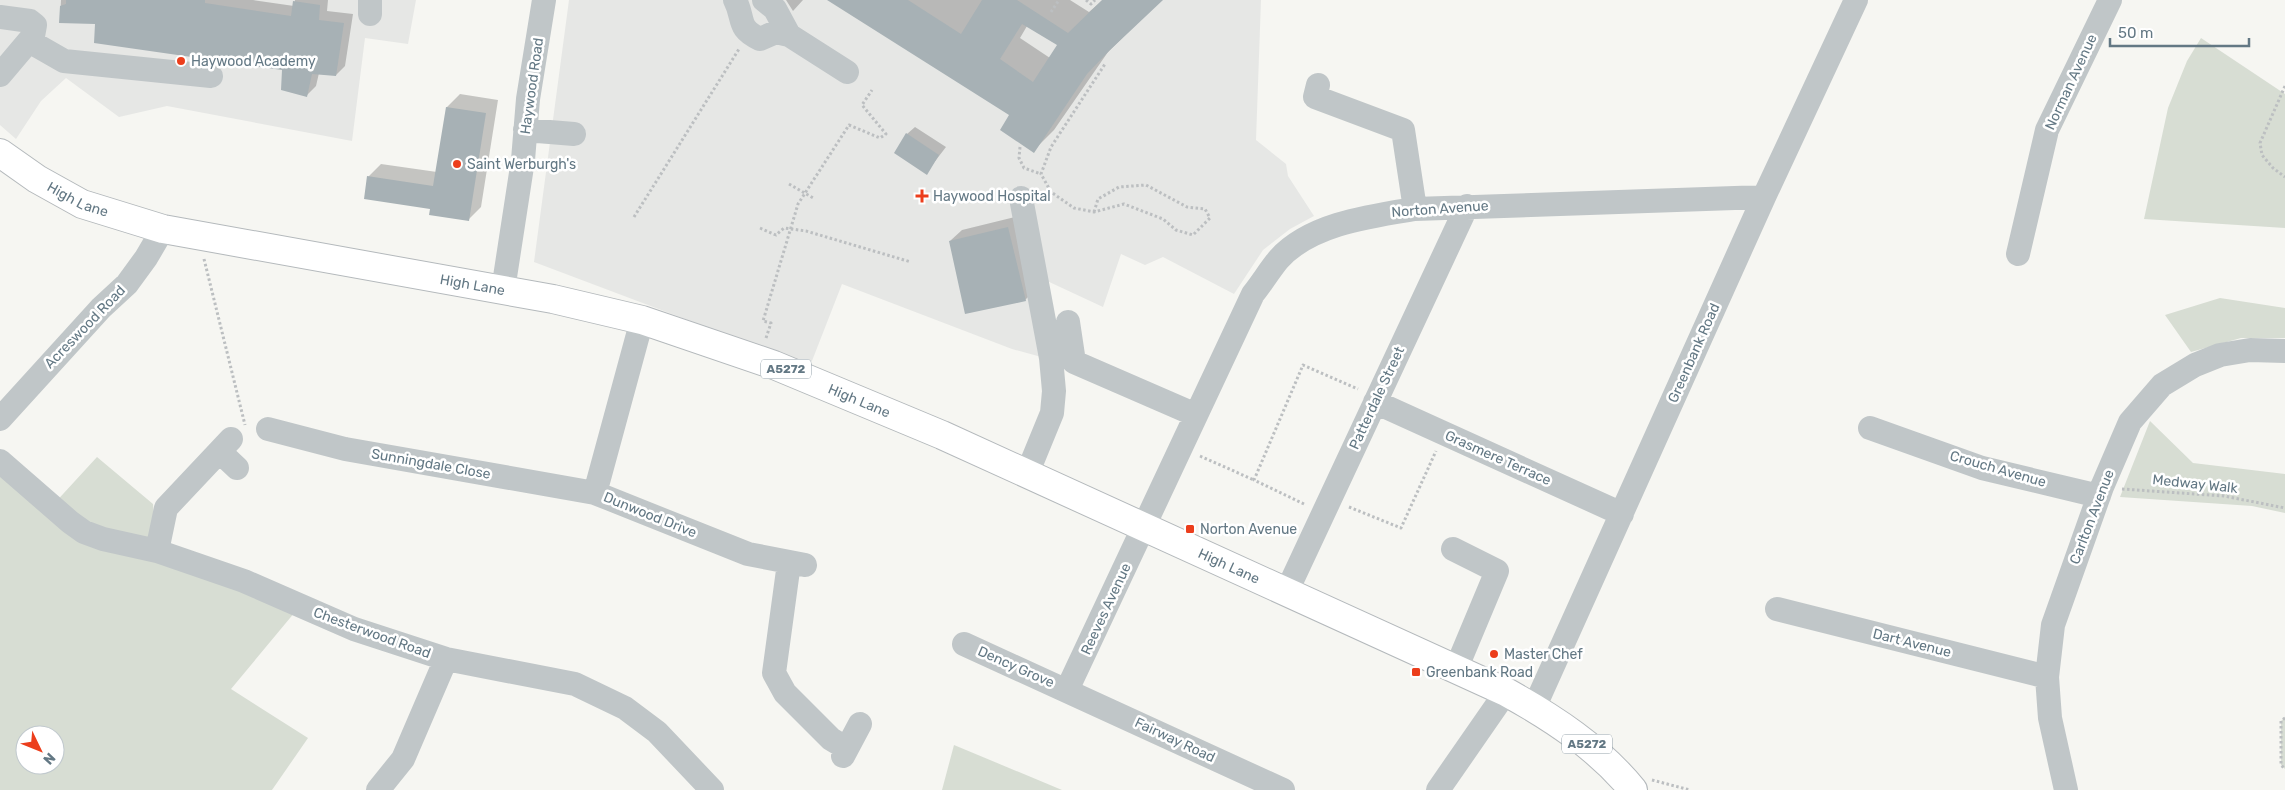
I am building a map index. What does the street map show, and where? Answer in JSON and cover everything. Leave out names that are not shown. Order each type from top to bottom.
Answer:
[{"type":"main road","name":"High Lane","points":[[0,153],[37,179],[82,204],[163,228],[553,299],[642,320],[759,359],[942,435],[1506,692],[1534,708],[1593,748],[1620,774],[1633,790]]},
{"type":"street","name":"Haywood Road","points":[[503,290],[528,99],[544,0]]},
{"type":"street","points":[[735,0],[744,29],[749,34],[760,39],[776,32],[789,36],[847,72]]},
{"type":"street","points":[[764,0],[775,9],[789,36]]},
{"type":"street","name":"Greenbank Road","points":[[1534,708],[1764,197],[1856,0]]},
{"type":"street","name":"Norman Avenue","points":[[2018,254],[2047,130],[2110,0]]},
{"type":"street","points":[[0,17],[30,20],[35,25],[33,36],[0,75]]},
{"type":"street","points":[[29,41],[64,62],[211,76]]},
{"type":"street","points":[[1318,85],[1315,97],[1403,130],[1415,210]]},
{"type":"street","points":[[525,130],[574,134]]},
{"type":"street","name":"Norton Avenue","points":[[1144,528],[1253,294],[1279,259],[1310,235],[1370,216],[1415,210],[1467,206],[1764,197]]},
{"type":"street","points":[[1022,198],[1051,358],[1054,390],[1052,413],[1027,474]]},
{"type":"street","name":"Patterdale Street","points":[[1287,591],[1467,206]]},
{"type":"street","name":"Acreswood Road","points":[[0,419],[101,308],[127,284],[146,258],[163,228]]},
{"type":"street","name":"Dunwood Drive","points":[[642,320],[595,493],[748,554],[797,564],[774,673],[785,693],[844,752],[860,724]]},
{"type":"street","points":[[1068,322],[1074,362],[1196,414]]},
{"type":"street","name":"Carlton Avenue","points":[[2066,790],[2050,718],[2047,678],[2053,625],[2101,491],[2130,422],[2162,385],[2195,364],[2220,355],[2250,350],[2285,351]]},
{"type":"street","name":"Grasmere Terrace","points":[[1376,400],[1444,434],[1622,514]]},
{"type":"street","name":"Crouch Avenue","points":[[1870,428],[1982,468],[2101,491]]},
{"type":"street","name":"Sunningdale Close","points":[[268,429],[345,449],[595,493]]},
{"type":"street","points":[[157,550],[166,508],[225,446],[237,468]]},
{"type":"street","name":"Chesterwood Road","points":[[0,461],[84,532],[103,539],[157,550],[244,581],[354,629],[446,660],[575,684],[625,708],[657,732],[712,790]]},
{"type":"street","name":"Reeves Avenue","points":[[1068,690],[1144,528]]},
{"type":"street","points":[[1453,549],[1497,571],[1456,669]]},
{"type":"street","name":"Dart Avenue","points":[[1777,609],[2047,678]]},
{"type":"street","name":"Dency Grove","points":[[964,644],[1068,690]]},
{"type":"street","points":[[378,790],[403,759],[446,660]]},
{"type":"street","name":"Fairway Road","points":[[1068,690],[1283,790]]},
{"type":"street","points":[[1438,790],[1506,692]]},
{"type":"path","points":[[1051,12],[1060,0]]},
{"type":"path","points":[[1086,0],[1091,4],[1095,0]]},
{"type":"path","points":[[634,217],[749,34]]},
{"type":"path","points":[[1041,174],[1051,147],[1105,64]]},
{"type":"path","points":[[2285,86],[2260,143],[2262,155],[2273,168],[2285,177]]},
{"type":"path","points":[[759,359],[771,323],[763,322],[798,204],[849,126],[880,138],[886,134],[862,105],[872,90]]},
{"type":"path","points":[[1020,146],[1019,158],[1024,168],[1041,174],[1052,192],[1074,208],[1094,212],[1124,204],[1163,219],[1176,230],[1193,235],[1210,218],[1205,209],[1187,206],[1146,185],[1119,187],[1098,199],[1094,212]]},
{"type":"path","points":[[789,184],[815,199]]},
{"type":"path","points":[[760,228],[776,235],[784,228],[806,231],[911,262]]},
{"type":"path","points":[[204,236],[204,263],[246,428],[268,429]]},
{"type":"path","points":[[1254,480],[1303,365],[1376,400]]},
{"type":"path","points":[[1181,448],[1254,480],[1326,506],[1400,528],[1444,434]]},
{"type":"path","name":"Medway Walk","points":[[2101,491],[2224,496],[2285,508]]},
{"type":"path","points":[[2285,718],[2281,721],[2281,747],[2282,765],[2285,769]]},
{"type":"shaded area","name":"Haywood Academy","points":[[0,0],[416,0],[408,44],[365,38],[352,141],[167,106],[119,117],[66,78],[41,101],[16,139],[0,125]]},
{"type":"shaded area","name":"Haywood Hospital","points":[[569,0],[1261,0],[1256,140],[1286,164],[1288,176],[1314,216],[1290,229],[1263,250],[1234,294],[1163,257],[1145,265],[1121,254],[1103,307],[1045,280],[1045,358],[1012,349],[842,284],[810,366],[534,262]]},
{"type":"shaded area","points":[[2201,38],[2285,94],[2285,228],[2144,219],[2168,108],[2187,61]]},
{"type":"shaded area","points":[[2220,298],[2285,308],[2285,338],[2241,338],[2191,352],[2165,315]]},
{"type":"shaded area","points":[[2150,421],[2193,463],[2285,474],[2285,513],[2252,506],[2120,497]]},
{"type":"shaded area","points":[[97,457],[153,504],[157,551],[300,606],[231,689],[308,738],[272,790],[0,790],[0,461],[52,506]]},
{"type":"shaded area","points":[[2285,717],[2285,769],[2281,765],[2281,721]]},
{"type":"shaded area","points":[[954,745],[1062,790],[942,790]]},
{"type":"building","name":"Haywood Academy","points":[[66,0],[205,0],[205,3],[291,16],[293,1],[320,5],[319,20],[344,23],[336,76],[312,74],[307,97],[281,90],[282,70],[94,43],[95,24],[59,23],[60,6],[66,4]]},
{"type":"building","points":[[827,0],[908,0],[961,34],[982,0],[1017,0],[1068,33],[1102,0],[1163,0],[1087,74],[1034,153],[1000,130],[1009,115]],"holes":[[[1022,24],[1057,45],[1033,82],[1000,59]]]},
{"type":"building","name":"Saint Werburgh's","points":[[446,107],[486,113],[469,221],[429,215],[430,209],[364,199],[367,176],[433,186]]},
{"type":"building","points":[[906,133],[939,155],[927,175],[894,153]]},
{"type":"building","points":[[1008,227],[1026,301],[965,314],[949,241]]},
{"type":"place","name":"Haywood Academy","points":[[181,61]]},
{"type":"place","name":"Saint Werburgh's","points":[[457,164]]},
{"type":"place","name":"Haywood Hospital","points":[[922,196]]},
{"type":"place","name":"Norton Avenue","points":[[1190,529]]},
{"type":"place","name":"Master Chef","points":[[1494,654]]},
{"type":"place","name":"Greenbank Road","points":[[1416,672]]}]
